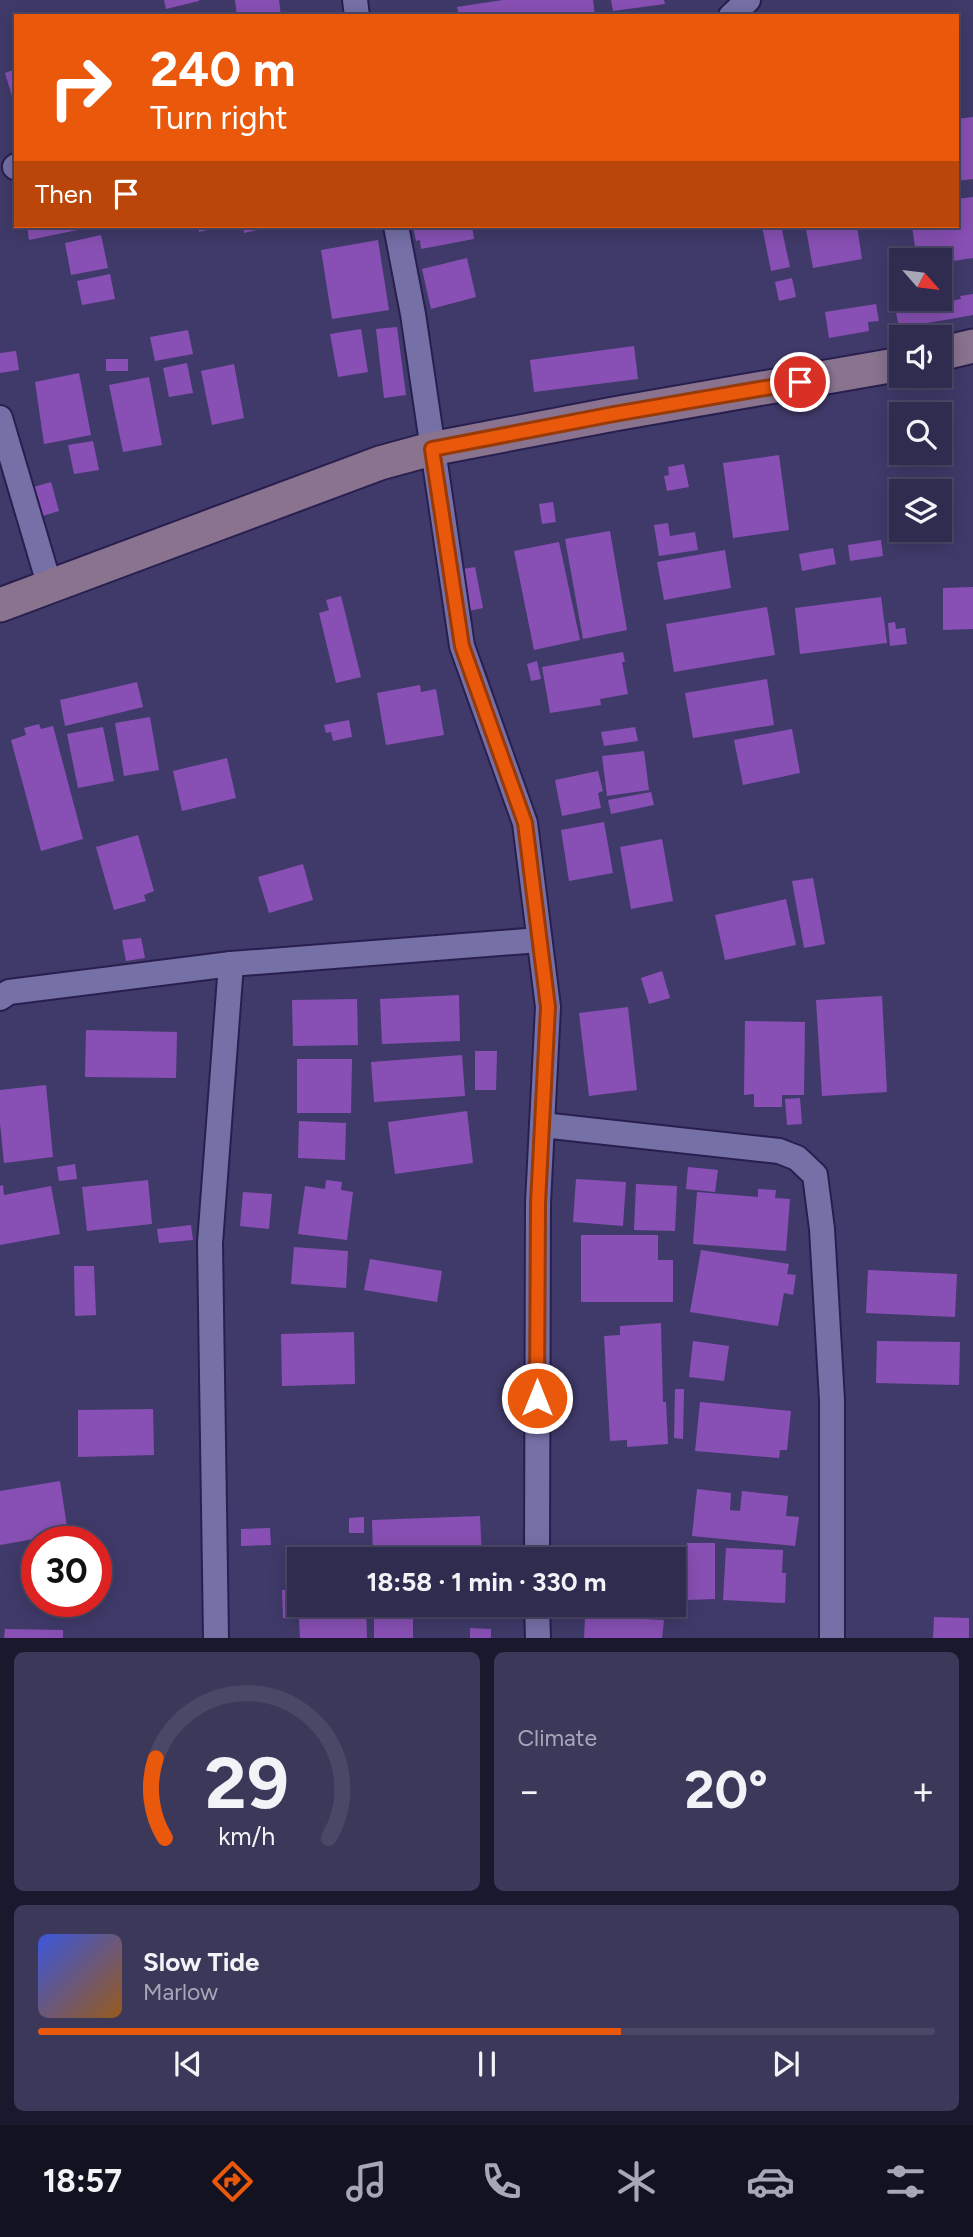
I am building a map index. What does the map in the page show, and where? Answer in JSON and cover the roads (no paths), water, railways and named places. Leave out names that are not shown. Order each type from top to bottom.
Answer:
[{"type":"main road","points":[[952,351],[973,346]]},
{"type":"main road","points":[[0,605],[380,463],[432,449],[614,414],[889,365]]},
{"type":"street","points":[[733,14],[748,0]]},
{"type":"street","points":[[396,228],[413,314],[462,646],[525,823],[548,1007],[538,1203],[537,1547]]},
{"type":"street","points":[[0,418],[50,587]]},
{"type":"street","points":[[0,998],[9,992],[231,964],[539,940]]},
{"type":"street","points":[[216,1638],[209,1243],[231,964]]},
{"type":"street","points":[[542,1125],[779,1151],[797,1158],[815,1175],[822,1230],[832,1400],[832,1638]]},
{"type":"street","points":[[537,1617],[538,1638]]}]
